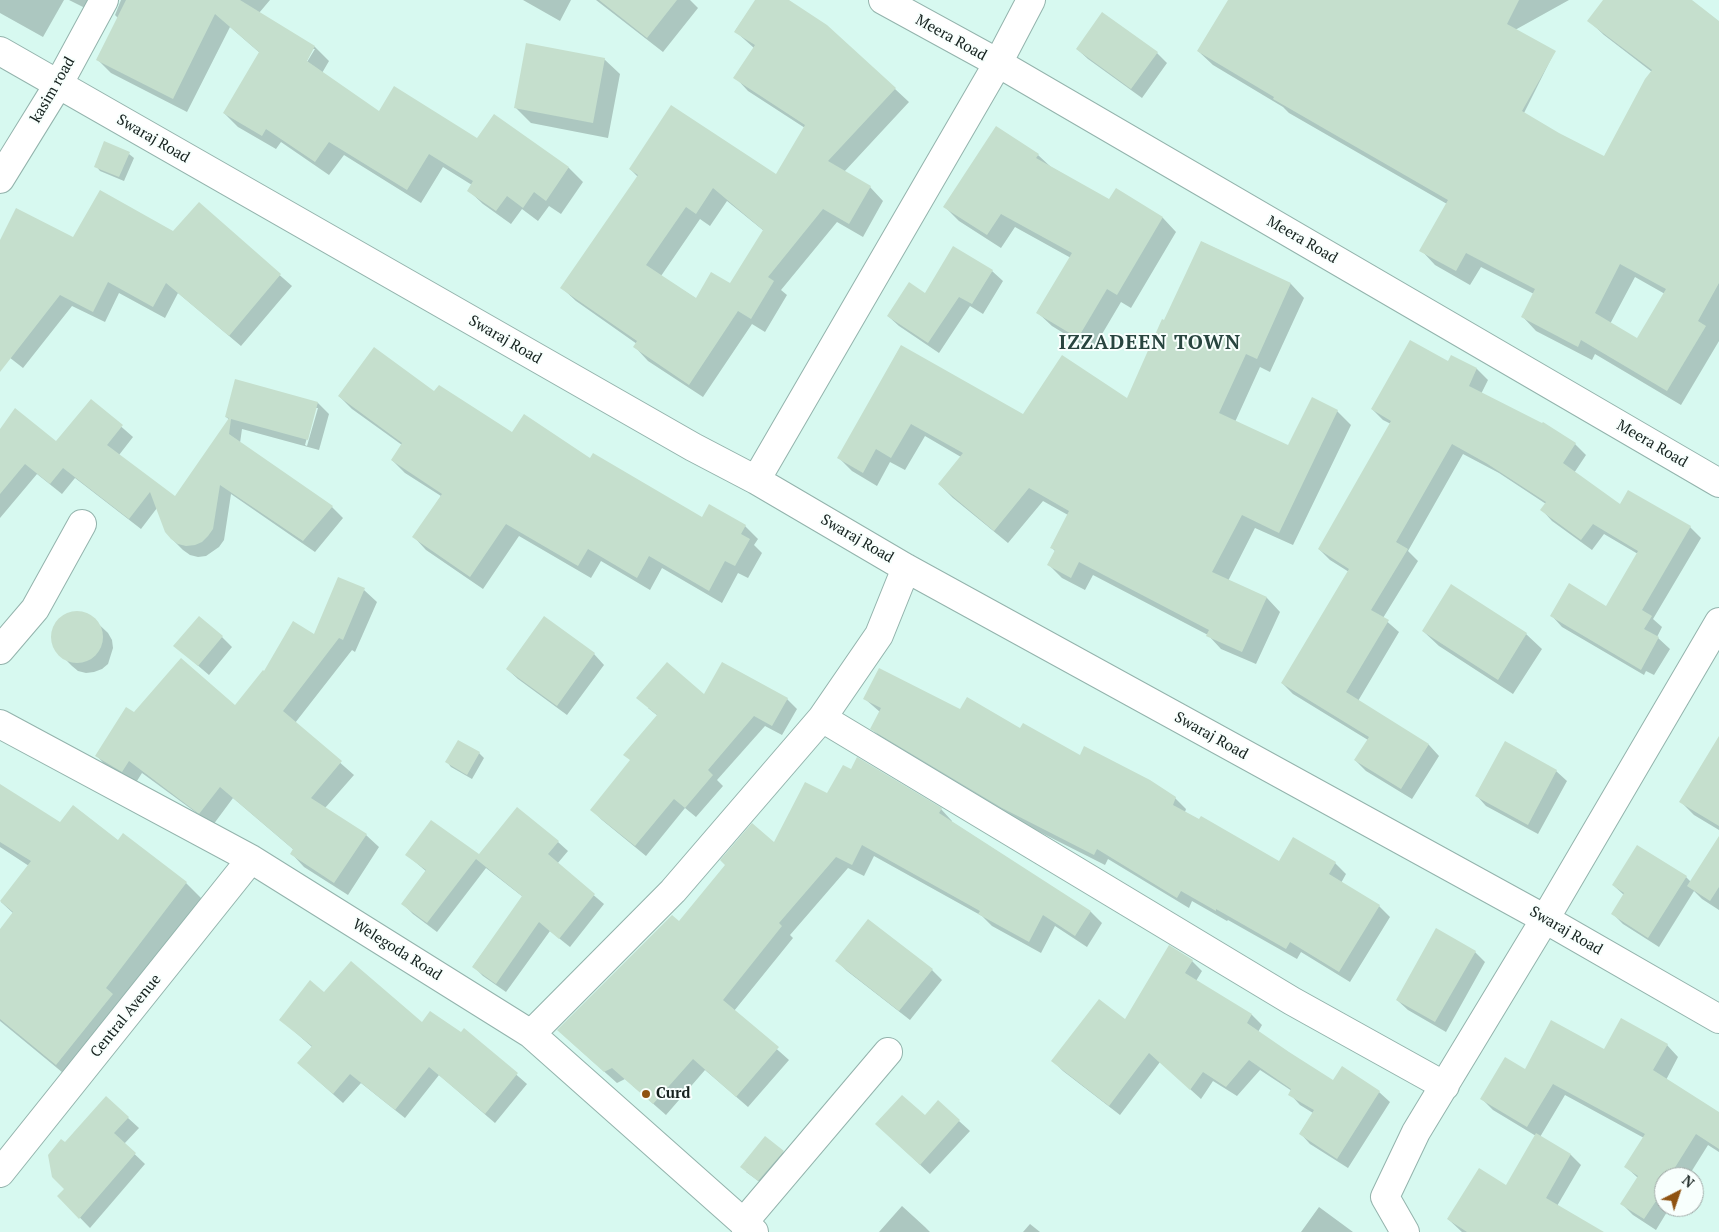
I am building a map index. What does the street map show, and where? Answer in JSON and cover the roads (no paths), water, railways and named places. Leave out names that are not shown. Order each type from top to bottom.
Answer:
[{"type":"street","name":"kasim road","points":[[0,179],[58,85],[104,0]]},
{"type":"street","name":"Meera Road","points":[[883,0],[998,64],[1719,483]]},
{"type":"street","points":[[756,480],[998,64],[1032,0]]},
{"type":"street","name":"Swaraj Road","points":[[0,51],[685,442],[756,480],[906,568],[1545,919],[1719,1019]]},
{"type":"street","points":[[0,650],[35,609],[82,524]]},
{"type":"street","points":[[531,1034],[673,891],[822,718],[879,635],[906,568]]},
{"type":"street","points":[[1405,1232],[1385,1197],[1416,1132],[1545,919],[1719,622]]},
{"type":"street","points":[[822,718],[1292,1001],[1445,1086]]},
{"type":"street","name":"Welegoda Road","points":[[0,724],[251,859],[531,1034],[748,1227]]},
{"type":"street","name":"Central Avenue","points":[[0,1173],[251,859]]},
{"type":"street","points":[[748,1227],[888,1052]]},
{"type":"place","name":"Curd","points":[[646,1094]]},
{"type":"district","name":"IZZADEEN TOWN","points":[[1150,343]]}]
